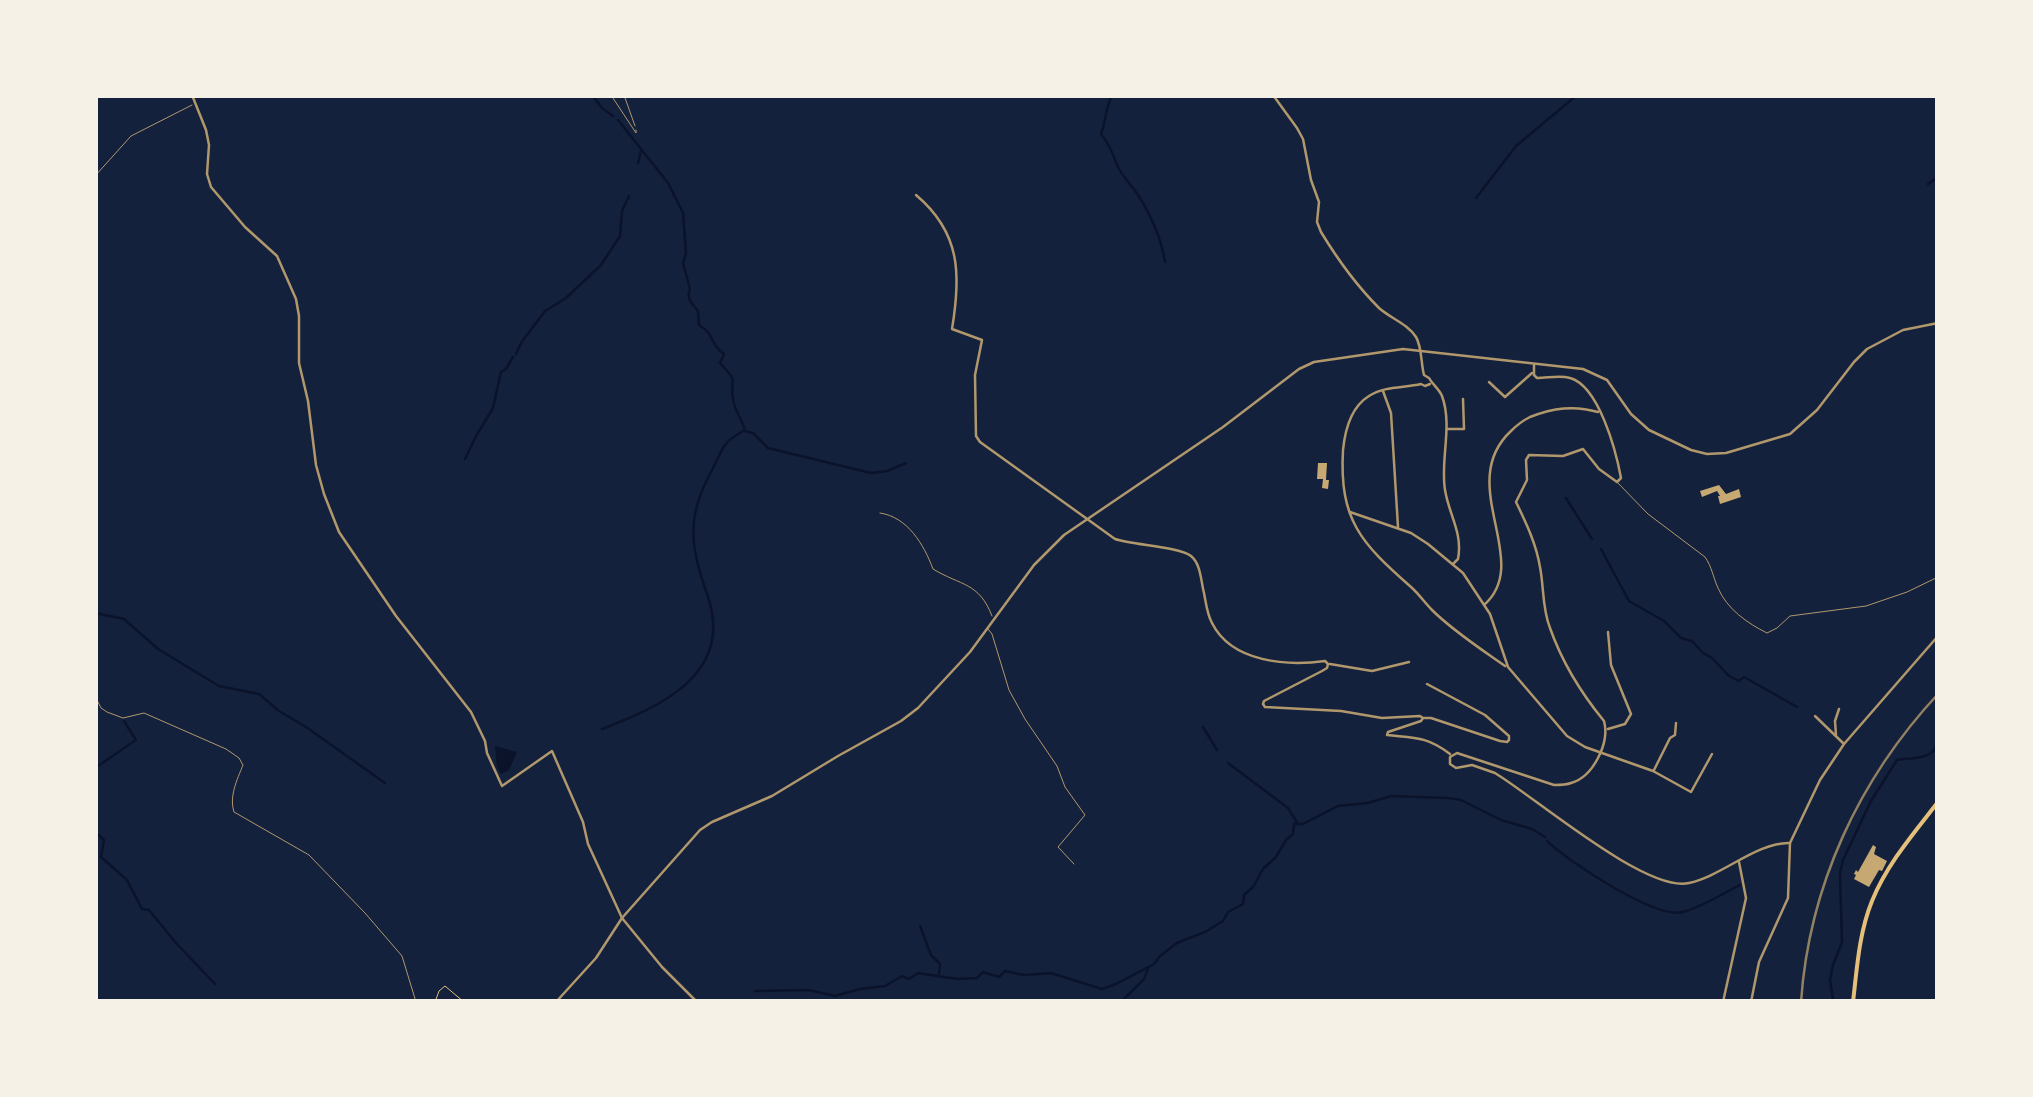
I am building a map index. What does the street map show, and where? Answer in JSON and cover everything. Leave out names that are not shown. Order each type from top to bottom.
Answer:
[{"type":"main road","points":[[1853,1002],[1861,938],[1872,902],[1896,858],[1938,802]]},
{"type":"street","points":[[192,95],[206,130],[207,174],[212,187],[277,256],[290,282],[299,309],[299,364],[316,465],[339,532],[396,616],[471,712],[502,786],[552,751],[622,918],[696,1002]]},
{"type":"street","points":[[1273,95],[1303,139],[1319,202],[1317,222],[1321,232],[1359,286],[1419,342],[1424,376]]},
{"type":"street","points":[[916,194],[943,224],[956,262],[958,292],[952,328],[982,340],[975,379],[978,440],[1115,539],[1191,556],[1197,564],[1210,620],[1220,635],[1246,653],[1286,664],[1325,661],[1372,671],[1410,662]]},
{"type":"street","points":[[556,1002],[596,958],[622,918],[700,830],[772,796],[918,708],[970,652],[1052,546],[1306,365],[1384,350],[1419,350],[1572,367],[1596,373],[1612,385],[1631,414],[1650,430],[1691,450],[1717,454],[1790,434],[1817,410],[1867,348],[1902,330],[1938,323]]},
{"type":"street","points":[[1534,363],[1534,372],[1540,378],[1565,376],[1589,391],[1616,452],[1621,478],[1617,482],[1599,469],[1584,449],[1563,456],[1530,455],[1526,460],[1527,480],[1516,502],[1538,557],[1550,628],[1572,677],[1606,729],[1600,752],[1584,776],[1575,782],[1554,785],[1457,753],[1449,763],[1454,768],[1472,765],[1495,774],[1617,858],[1659,881],[1687,884],[1771,846],[1790,844]]},
{"type":"street","points":[[1489,382],[1505,397],[1534,372]]},
{"type":"street","points":[[1424,376],[1443,400],[1444,488],[1460,549],[1453,564]]},
{"type":"street","points":[[1421,384],[1420,378],[1424,376]]},
{"type":"street","points":[[1431,383],[1383,390],[1365,398],[1356,408],[1344,436],[1342,479],[1350,512],[1367,546],[1434,612],[1508,668],[1567,736],[1653,771],[1691,792],[1712,754]]},
{"type":"street","points":[[1383,390],[1391,413],[1398,528]]},
{"type":"street","points":[[1446,429],[1464,429],[1463,399]]},
{"type":"street","points":[[1484,605],[1498,587],[1502,573],[1489,489],[1498,444],[1520,422],[1543,413],[1574,407],[1600,412]]},
{"type":"street","points":[[1350,512],[1411,533],[1453,564],[1484,605],[1497,630],[1508,668]]},
{"type":"street","points":[[1606,729],[1625,724],[1631,714],[1612,665],[1608,632]]},
{"type":"street","points":[[1751,1002],[1759,962],[1788,898],[1790,844],[1820,780],[1844,744],[1938,636]]},
{"type":"street","points":[[1328,664],[1322,672],[1262,704],[1382,718],[1420,716],[1500,741],[1510,740],[1484,715],[1427,684]]},
{"type":"street","points":[[1836,736],[1839,709]]},
{"type":"street","points":[[1815,716],[1844,744]]},
{"type":"street","points":[[1423,718],[1386,735],[1421,738],[1451,756]]},
{"type":"street","points":[[1653,771],[1676,723]]},
{"type":"street","points":[[1723,1002],[1746,898],[1739,862]]},
{"type":"lane","points":[[611,95],[636,133],[624,95]]},
{"type":"lane","points":[[95,176],[131,136],[195,104]]},
{"type":"lane","points":[[1617,482],[1648,514],[1705,557],[1730,608],[1767,632],[1794,614],[1866,606],[1938,578]]},
{"type":"lane","points":[[880,513],[901,520],[928,552],[935,571],[980,594],[994,620]]},
{"type":"lane","points":[[988,629],[1009,690],[1085,815],[1058,848],[1074,864]]},
{"type":"lane","points":[[95,696],[107,712],[123,718],[144,713],[239,758],[243,764],[235,783],[234,812],[309,854],[402,956],[416,1002]]},
{"type":"path","points":[[436,1002],[445,986],[464,1002]]},
{"type":"water","points":[[495,746],[517,752],[509,770],[501,774],[497,767]]},
{"type":"building","points":[[1318,463],[1327,463],[1328,489],[1322,488],[1323,479],[1317,479]]},
{"type":"building","points":[[1719,485],[1726,494],[1739,489],[1741,497],[1720,504],[1717,491],[1702,497],[1700,491]]},
{"type":"building","points":[[1873,845],[1874,854],[1887,861],[1869,887],[1854,879],[1854,874]]},
{"type":"waterway","points":[[592,95],[613,116]]},
{"type":"waterway","points":[[1112,95],[1101,134],[1152,219],[1165,262]]},
{"type":"waterway","points":[[1476,198],[1516,146],[1577,95]]},
{"type":"waterway","points":[[618,120],[668,183],[683,213],[683,263],[689,298],[698,311],[699,325],[724,354],[720,363],[732,378],[734,403],[745,431],[753,433],[768,448],[871,473],[906,463]]},
{"type":"waterway","points":[[638,163],[641,151]]},
{"type":"waterway","points":[[1928,184],[1938,177]]},
{"type":"waterway","points":[[516,354],[545,311],[566,298],[601,265],[620,236],[622,211],[629,196]]},
{"type":"waterway","points":[[465,459],[493,408],[501,372],[513,357]]},
{"type":"waterway","points":[[602,729],[668,698],[701,667],[711,647],[713,624],[695,548],[694,519],[703,489],[723,448],[743,431]]},
{"type":"waterway","points":[[1566,498],[1592,539]]},
{"type":"waterway","points":[[1601,549],[1629,601],[1664,621],[1681,638],[1692,641],[1729,676],[1739,681],[1744,677],[1797,707]]},
{"type":"waterway","points":[[95,613],[124,619],[158,649],[219,686],[259,694],[385,783]]},
{"type":"waterway","points":[[95,768],[136,740],[124,721]]},
{"type":"waterway","points":[[1830,1002],[1830,980],[1842,942],[1843,860],[1871,801],[1897,760],[1931,753],[1937,744],[1938,726]]},
{"type":"waterway","points":[[1203,727],[1217,750]]},
{"type":"waterway","points":[[1228,763],[1288,808],[1298,824]]},
{"type":"waterway","points":[[755,991],[809,990],[835,996],[885,986],[902,976],[909,979],[918,973],[957,979],[977,978],[983,972],[999,977],[1005,971],[1024,975],[1051,973],[1102,989],[1154,964],[1177,943],[1223,921],[1228,912],[1243,904],[1244,895],[1293,834],[1294,824],[1303,824],[1338,806],[1391,796],[1448,798],[1545,837]]},
{"type":"waterway","points":[[95,832],[104,840],[101,857],[127,880],[142,909],[149,910],[215,984]]},
{"type":"waterway","points":[[1547,841],[1613,887],[1670,912],[1690,910],[1740,885]]},
{"type":"waterway","points":[[920,926],[931,955],[940,964],[939,974]]},
{"type":"waterway","points":[[1121,1002],[1144,979],[1148,969]]},
{"type":"railway","points":[[1801,1002],[1815,917],[1843,836],[1884,762],[1938,694]]}]
